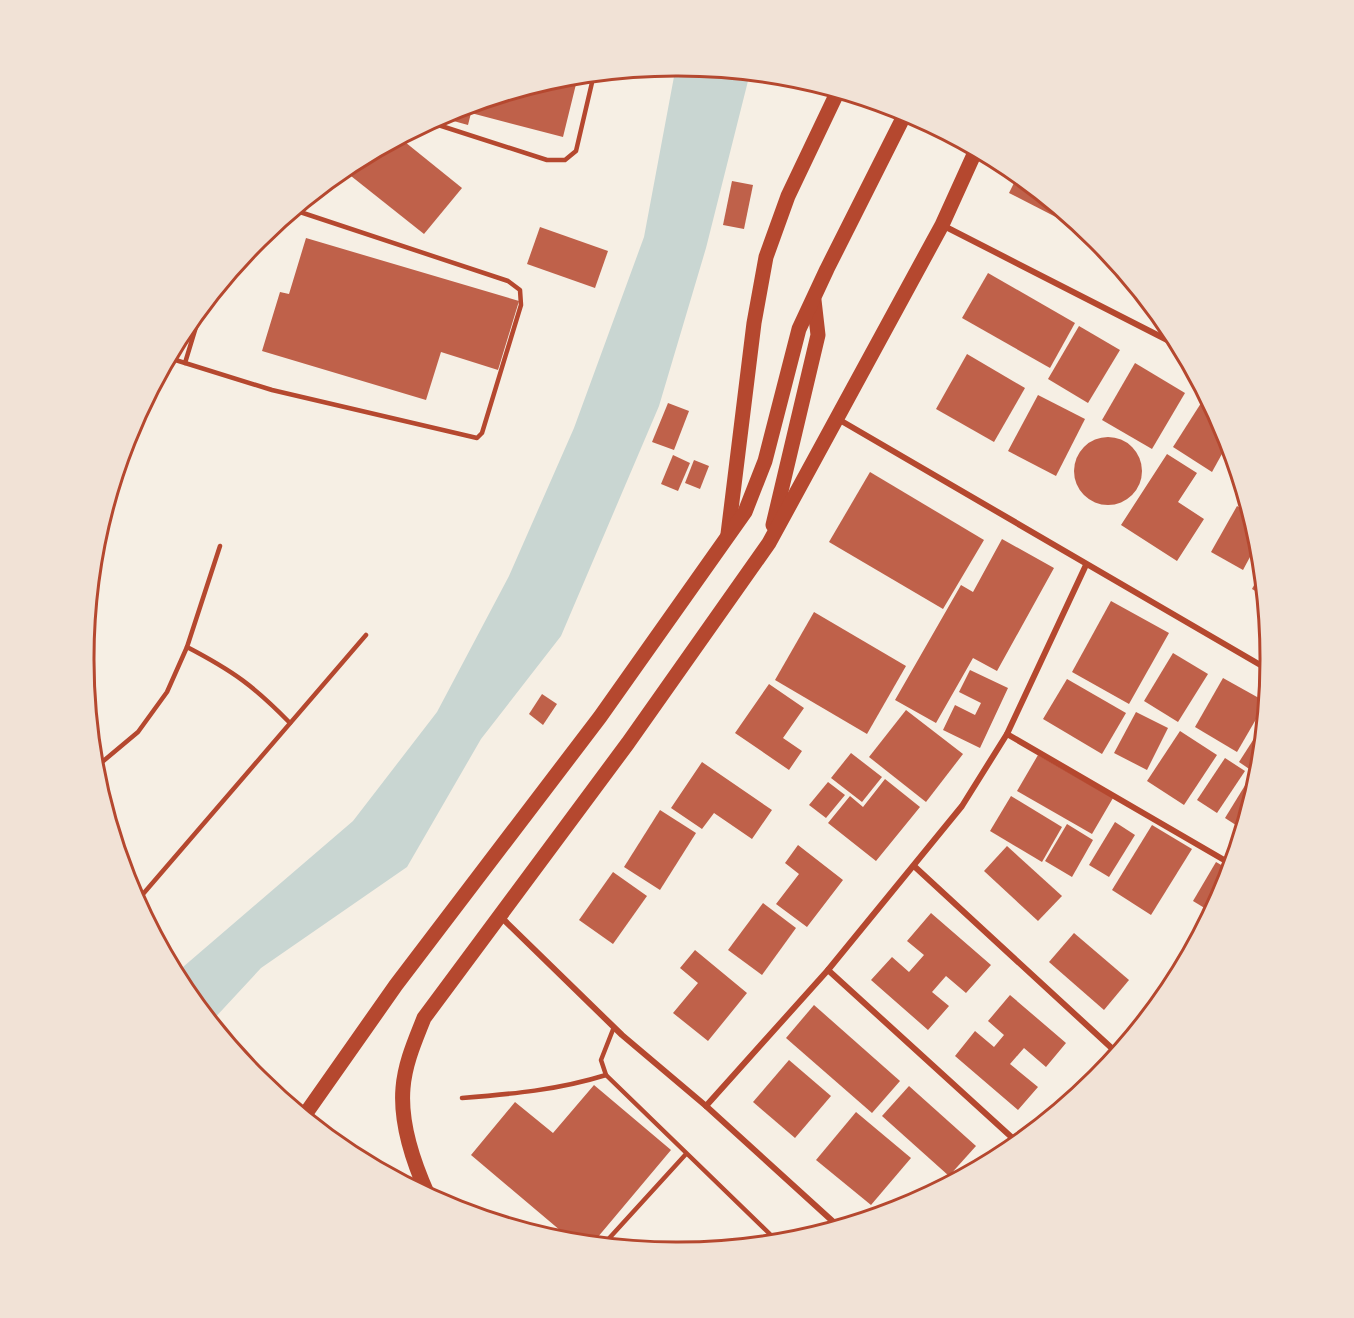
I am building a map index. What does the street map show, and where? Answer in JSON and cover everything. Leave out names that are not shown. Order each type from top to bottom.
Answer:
[{"type":"main road","points":[[727,537],[754,323],[766,257],[788,196],[835,98]]},
{"type":"main road","points":[[308,1110],[396,985],[600,717],[745,512],[757,486],[799,329],[901,122]]},
{"type":"main road","points":[[423,1183],[411,1150],[403,1090],[409,1058],[424,1018],[628,743],[769,543],[942,225],[972,158]]},
{"type":"main road","points":[[769,543],[818,335],[814,300]]},
{"type":"street","points":[[942,225],[1163,338]]},
{"type":"street","points":[[838,419],[1086,566],[1260,665]]},
{"type":"street","points":[[706,1106],[828,970],[962,806],[1007,734],[1086,566]]},
{"type":"street","points":[[1007,734],[1224,860]]},
{"type":"street","points":[[914,866],[1111,1047]]},
{"type":"street","points":[[500,916],[614,1027],[706,1106],[831,1221]]},
{"type":"street","points":[[828,970],[1011,1136]]},
{"type":"lane","points":[[442,126],[547,160],[565,160],[576,152],[592,83]]},
{"type":"lane","points":[[177,361],[272,390],[477,438],[482,433],[521,305],[520,290],[508,281],[303,213]]},
{"type":"lane","points":[[185,363],[194,334]]},
{"type":"lane","points":[[104,761],[138,732],[167,692],[187,647],[220,546]]},
{"type":"lane","points":[[144,893],[366,635]]},
{"type":"lane","points":[[187,647],[232,671],[256,688],[290,723]]},
{"type":"lane","points":[[614,1027],[601,1060],[606,1074],[686,1154],[730,1193],[769,1234]]},
{"type":"lane","points":[[462,1098],[572,1086],[606,1074]]},
{"type":"lane","points":[[610,1238],[686,1154]]},
{"type":"shaded area","points":[[674,76],[748,81],[706,248],[659,406],[561,636],[481,739],[407,867],[261,968],[217,1016],[183,967],[353,821],[437,712],[509,576],[574,428],[644,237]]},
{"type":"building","points":[[576,86],[563,137],[473,114],[526,96]]},
{"type":"building","points":[[471,115],[468,125],[454,121]]},
{"type":"building","points":[[407,144],[462,188],[424,234],[351,176]]},
{"type":"building","points":[[732,181],[753,185],[744,229],[723,225]]},
{"type":"building","points":[[1014,184],[1057,218],[1009,193]]},
{"type":"building","points":[[540,227],[608,251],[595,288],[527,264]]},
{"type":"building","points":[[306,238],[519,301],[498,370],[441,352],[426,400],[262,351],[280,292],[289,294]]},
{"type":"building","points":[[988,273],[1075,323],[1050,368],[962,318]]},
{"type":"building","points":[[1079,326],[1120,350],[1088,403],[1048,379]]},
{"type":"building","points":[[967,354],[1025,388],[994,442],[936,409]]},
{"type":"building","points":[[1135,363],[1185,393],[1152,449],[1102,420]]},
{"type":"building","points":[[1038,395],[1085,419],[1056,476],[1008,451]]},
{"type":"building","points":[[668,403],[689,411],[674,450],[652,442]]},
{"type":"building","points":[[1200,404],[1222,454],[1212,472],[1173,447]]},
{"type":"building","points":[[1108,437],[1121,440],[1132,447],[1139,458],[1142,471],[1139,484],[1132,495],[1121,502],[1108,505],[1095,502],[1084,495],[1077,484],[1074,471],[1077,458],[1084,447],[1095,440]]},
{"type":"building","points":[[1167,454],[1197,473],[1178,502],[1204,519],[1177,561],[1121,525]]},
{"type":"building","points":[[673,455],[690,463],[678,491],[661,484]]},
{"type":"building","points":[[694,460],[709,466],[700,489],[685,483]]},
{"type":"building","points":[[870,472],[984,540],[943,609],[829,542]]},
{"type":"building","points":[[1237,506],[1240,508],[1250,557],[1243,570],[1211,552]]},
{"type":"building","points":[[1002,539],[1054,568],[997,671],[973,658],[936,723],[895,700],[961,585],[973,592]]},
{"type":"building","points":[[1111,601],[1169,633],[1129,704],[1072,672]]},
{"type":"building","points":[[814,612],[906,666],[867,734],[775,680]]},
{"type":"building","points":[[1173,653],[1208,674],[1178,722],[1144,701]]},
{"type":"building","points":[[970,670],[1008,688],[980,748],[943,730],[955,705],[975,715],[981,703],[959,692]]},
{"type":"building","points":[[1223,678],[1258,698],[1256,719],[1237,752],[1195,727]]},
{"type":"building","points":[[1067,679],[1126,713],[1102,754],[1043,719]]},
{"type":"building","points":[[769,684],[804,708],[783,738],[802,751],[789,770],[735,733]]},
{"type":"building","points":[[542,694],[557,704],[543,725],[529,714]]},
{"type":"building","points":[[906,710],[963,754],[926,802],[869,757]]},
{"type":"building","points":[[1136,712],[1168,728],[1147,770],[1114,753]]},
{"type":"building","points":[[1180,731],[1217,755],[1184,805],[1147,781]]},
{"type":"building","points":[[1254,738],[1249,769],[1239,762]]},
{"type":"building","points":[[851,753],[882,777],[862,802],[831,778]]},
{"type":"building","points":[[1038,755],[1113,798],[1092,834],[1017,791]]},
{"type":"building","points":[[1225,758],[1245,771],[1217,813],[1197,800]]},
{"type":"building","points":[[702,762],[772,810],[752,839],[714,813],[702,829],[671,808]]},
{"type":"building","points":[[885,779],[920,807],[876,861],[828,823],[850,796],[863,807]]},
{"type":"building","points":[[828,782],[845,795],[826,818],[809,805]]},
{"type":"building","points":[[1245,785],[1235,825],[1225,818]]},
{"type":"building","points":[[1011,796],[1062,827],[1042,862],[990,831]]},
{"type":"building","points":[[660,810],[696,833],[660,890],[624,867]]},
{"type":"building","points":[[1115,822],[1135,835],[1109,877],[1089,865]]},
{"type":"building","points":[[1067,824],[1093,840],[1072,877],[1045,861]]},
{"type":"building","points":[[1152,825],[1192,849],[1151,915],[1112,890]]},
{"type":"building","points":[[798,845],[843,880],[807,927],[776,904],[799,874],[785,863]]},
{"type":"building","points":[[1007,846],[1062,896],[1038,921],[984,871]]},
{"type":"building","points":[[1216,862],[1222,865],[1203,907],[1193,901]]},
{"type":"building","points":[[613,872],[647,896],[613,944],[579,920]]},
{"type":"building","points":[[763,903],[796,928],[762,975],[728,950]]},
{"type":"building","points":[[931,913],[991,965],[966,993],[946,976],[932,992],[949,1006],[928,1030],[871,980],[892,957],[909,972],[924,955],[907,941]]},
{"type":"building","points":[[1074,933],[1129,980],[1104,1010],[1049,962]]},
{"type":"building","points":[[695,950],[747,993],[708,1041],[673,1013],[698,983],[680,968]]},
{"type":"building","points":[[1010,995],[1066,1043],[1046,1067],[1024,1048],[1010,1064],[1038,1087],[1018,1110],[955,1056],[975,1031],[994,1047],[1004,1035],[988,1021]]},
{"type":"building","points":[[814,1005],[900,1081],[872,1113],[786,1038]]},
{"type":"building","points":[[789,1060],[831,1096],[795,1138],[753,1102]]},
{"type":"building","points":[[594,1085],[671,1150],[598,1237],[559,1229],[471,1155],[515,1102],[553,1133]]},
{"type":"building","points":[[909,1086],[976,1146],[954,1171],[947,1174],[882,1116]]},
{"type":"building","points":[[856,1112],[911,1158],[871,1205],[816,1160]]}]
